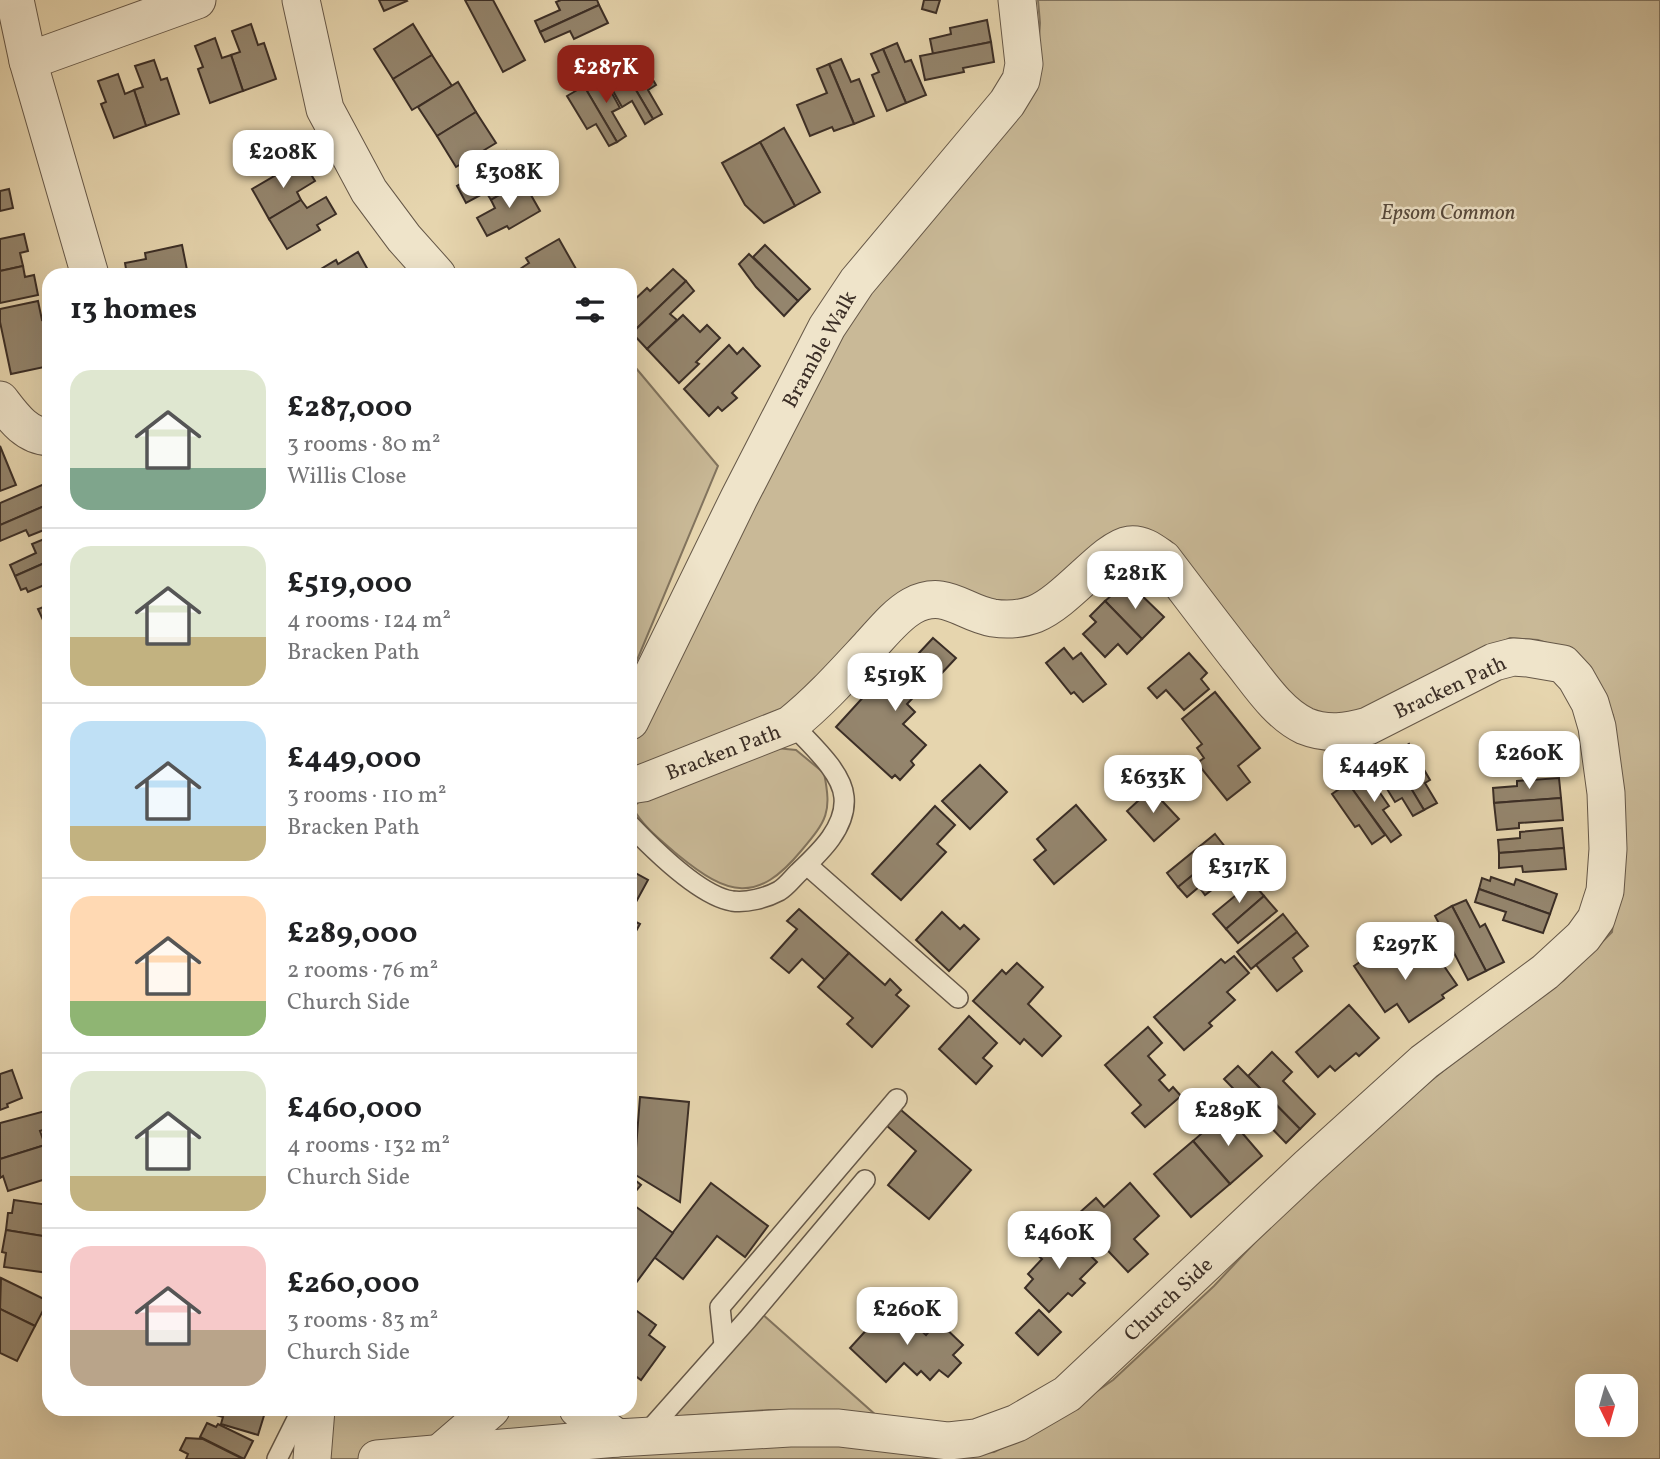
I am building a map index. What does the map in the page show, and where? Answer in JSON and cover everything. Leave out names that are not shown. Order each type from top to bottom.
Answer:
[{"type":"street","points":[[15,0],[29,61],[88,268]]},
{"type":"street","points":[[29,61],[197,0]]},
{"type":"street","points":[[301,0],[325,109],[369,191],[404,238],[432,268]]},
{"type":"street","name":"Bramble Walk","points":[[637,707],[827,327],[857,282],[1007,103],[1021,80],[1024,64],[1017,0]]},
{"type":"street","points":[[0,400],[16,421],[42,437]]},
{"type":"street","name":"Bracken Path","points":[[637,784],[792,724],[810,710],[890,625],[911,607],[928,600],[946,600],[991,618],[1015,619],[1035,614],[1054,604],[1110,554],[1127,545],[1150,549],[1163,559],[1265,691],[1293,718],[1306,726],[1329,732],[1349,732],[1368,726],[1494,662],[1513,657],[1563,664]]},
{"type":"street","name":"Church Side","points":[[377,1459],[630,1437],[790,1427],[839,1428],[949,1441],[976,1438],[1017,1423],[1067,1394],[1308,1167],[1424,1062],[1545,972],[1583,937],[1596,919],[1605,891],[1608,849],[1606,793],[1597,727],[1590,702],[1576,678],[1563,664]]},
{"type":"street","points":[[312,1459],[315,1416]]},
{"type":"street","points":[[440,1453],[483,1416]]},
{"type":"street","points":[[591,1416],[630,1437]]},
{"type":"lane","points":[[637,832],[678,870],[707,891],[732,901],[761,898],[781,890],[826,846],[840,818],[844,797],[836,776],[792,724]]},
{"type":"lane","points":[[807,865],[958,998]]},
{"type":"lane","points":[[724,1345],[720,1307],[897,1099]]},
{"type":"lane","points":[[630,1437],[724,1345],[865,1180]]},
{"type":"lane","points":[[277,1459],[298,1416]]},
{"type":"green space","name":"Epsom Common","points":[[1038,0],[1660,0],[1660,1459],[321,1459],[325,1416],[564,1416],[615,1451],[793,1438],[929,1457],[994,1452],[1051,1423],[1113,1380],[1214,1286],[1319,1174],[1462,1055],[1564,980],[1612,932],[1624,816],[1613,715],[1565,649],[1538,640],[1510,638],[1390,701],[1327,720],[1305,708],[1270,673],[1170,541],[1142,533],[1040,596],[1001,608],[958,593],[768,723],[637,768],[637,731],[841,323],[1036,83],[1040,23]]},
{"type":"green space","points":[[637,369],[718,466],[637,660]]},
{"type":"green space","points":[[776,748],[796,750],[824,773],[827,807],[817,831],[785,868],[770,880],[742,888],[727,886],[712,879],[653,833],[637,814],[637,804],[641,799]]},
{"type":"green space","points":[[761,1313],[878,1417],[825,1411],[769,1410],[668,1417]]},
{"type":"building","points":[[379,0],[406,0],[407,1],[384,11]]},
{"type":"building","points":[[465,0],[493,0],[525,60],[503,72]]},
{"type":"building","points":[[597,0],[599,5],[540,32],[535,21],[560,10],[556,2]]},
{"type":"building","points":[[924,0],[940,0],[936,13],[922,9]]},
{"type":"building","points":[[599,5],[608,23],[574,39],[570,31],[545,42],[540,32]]},
{"type":"building","points":[[987,20],[991,42],[933,54],[930,39],[951,34],[950,28]]},
{"type":"building","points":[[251,24],[258,45],[264,43],[276,79],[243,91],[231,55],[240,52],[232,31]]},
{"type":"building","points":[[413,24],[432,55],[393,79],[374,49]]},
{"type":"building","points":[[215,38],[222,58],[231,55],[243,91],[210,103],[198,69],[203,67],[195,46]]},
{"type":"building","points":[[991,42],[994,62],[963,68],[964,72],[925,80],[920,56]]},
{"type":"building","points":[[897,43],[905,62],[911,60],[926,95],[906,103],[883,49]]},
{"type":"building","points":[[883,49],[906,103],[887,111],[872,75],[879,72],[871,54]]},
{"type":"building","points":[[637,53],[656,85],[648,90],[662,114],[653,119],[620,63]]},
{"type":"building","points":[[432,55],[452,86],[412,110],[393,79]]},
{"type":"building","points":[[841,59],[851,82],[859,79],[874,116],[854,124],[829,64]]},
{"type":"building","points":[[154,60],[161,80],[167,78],[179,114],[146,126],[134,90],[143,87],[135,66]]},
{"type":"building","points":[[620,63],[653,119],[645,124],[632,101],[622,107],[603,73]]},
{"type":"building","points":[[829,64],[854,124],[834,131],[832,127],[810,136],[797,105],[827,93],[817,69]]},
{"type":"building","points":[[118,74],[125,94],[134,90],[146,126],[114,138],[101,104],[106,102],[98,81]]},
{"type":"building","points":[[602,75],[620,108],[612,112],[626,136],[617,142],[584,86]]},
{"type":"building","points":[[458,82],[476,112],[437,136],[418,107]]},
{"type":"building","points":[[584,86],[617,142],[609,146],[596,124],[587,129],[567,96]]},
{"type":"building","points":[[476,112],[496,143],[456,167],[437,136]]},
{"type":"building","points":[[784,128],[820,192],[795,206],[760,142]]},
{"type":"building","points":[[760,142],[795,206],[764,223],[745,205],[722,163]]},
{"type":"building","points":[[506,151],[523,181],[491,200],[486,192],[466,203],[457,186],[476,175],[473,170]]},
{"type":"building","points":[[304,163],[315,181],[297,192],[301,200],[269,219],[252,189],[283,171],[285,175]]},
{"type":"building","points":[[523,181],[540,211],[509,229],[507,226],[487,236],[477,218],[495,208],[491,200]]},
{"type":"building","points":[[9,189],[13,208],[0,211],[0,191]]},
{"type":"building","points":[[326,197],[336,214],[317,225],[320,230],[287,249],[269,219],[301,200],[307,208]]},
{"type":"building","points":[[24,234],[28,251],[20,253],[23,266],[0,271],[0,239]]},
{"type":"building","points":[[559,239],[575,268],[522,268],[529,263],[526,258]]},
{"type":"building","points":[[182,245],[187,268],[126,268],[125,263],[146,259],[145,253]]},
{"type":"building","points":[[765,245],[810,289],[798,301],[753,257]]},
{"type":"building","points":[[358,252],[367,268],[323,268],[336,260],[338,264]]},
{"type":"building","points":[[749,254],[798,301],[784,316],[756,287],[739,264]]},
{"type":"building","points":[[23,266],[25,277],[34,275],[38,295],[0,303],[0,271]]},
{"type":"building","points":[[673,269],[686,281],[637,328],[637,297],[647,288],[650,291]]},
{"type":"building","points":[[686,281],[694,291],[670,314],[677,320],[647,349],[637,338],[637,328]]},
{"type":"building","points":[[38,301],[42,320],[42,367],[11,374],[0,322],[0,309]]},
{"type":"building","points":[[683,315],[700,332],[707,325],[720,338],[679,383],[647,349]]},
{"type":"building","points":[[729,345],[737,354],[743,348],[760,366],[732,393],[737,398],[722,411],[718,407],[709,416],[684,389]]},
{"type":"building","points":[[0,446],[16,485],[0,491]]},
{"type":"building","points":[[42,485],[42,507],[0,525],[0,503]]},
{"type":"building","points":[[42,507],[42,531],[29,536],[26,530],[0,541],[0,525]]},
{"type":"building","points":[[42,540],[42,564],[15,576],[10,565],[36,553],[32,544]]},
{"type":"building","points":[[42,564],[42,586],[28,592],[26,588],[21,590],[15,576]]},
{"type":"building","points":[[1120,588],[1128,596],[1135,589],[1164,617],[1142,639],[1105,601]]},
{"type":"building","points":[[1105,601],[1142,639],[1127,654],[1118,644],[1105,657],[1083,634],[1096,622],[1090,616]]},
{"type":"building","points":[[933,638],[956,658],[926,690],[923,687],[907,704],[915,712],[903,724],[926,745],[911,761],[914,765],[900,780],[895,775],[892,778],[836,727],[867,693],[871,697],[880,687],[885,691],[889,686],[885,682],[901,664],[905,668]]},
{"type":"building","points":[[1064,648],[1073,659],[1081,653],[1106,684],[1083,702],[1074,692],[1071,694],[1046,663]]},
{"type":"building","points":[[1189,653],[1207,673],[1201,679],[1209,689],[1184,710],[1166,690],[1157,698],[1148,688]]},
{"type":"building","points":[[1215,692],[1260,748],[1238,766],[1250,782],[1227,800],[1197,763],[1204,758],[1197,748],[1202,744],[1182,719]]},
{"type":"building","points":[[1554,732],[1557,766],[1493,772],[1490,738]]},
{"type":"building","points":[[1409,744],[1430,780],[1425,783],[1437,803],[1424,810],[1391,755]]},
{"type":"building","points":[[1391,755],[1424,810],[1413,816],[1402,798],[1395,802],[1373,766]]},
{"type":"building","points":[[980,765],[1007,792],[970,829],[942,801]]},
{"type":"building","points":[[1365,771],[1389,806],[1383,810],[1401,835],[1391,842],[1348,783]]},
{"type":"building","points":[[1559,778],[1561,798],[1494,803],[1493,788],[1517,786],[1517,781]]},
{"type":"building","points":[[1348,783],[1385,835],[1372,844],[1359,825],[1355,827],[1332,794]]},
{"type":"building","points":[[1151,789],[1179,819],[1154,841],[1127,811]]},
{"type":"building","points":[[1561,798],[1563,820],[1519,823],[1519,828],[1497,830],[1494,803]]},
{"type":"building","points":[[1076,805],[1106,840],[1054,884],[1034,860],[1046,850],[1037,839]]},
{"type":"building","points":[[935,806],[955,825],[937,844],[946,852],[901,900],[872,874]]},
{"type":"building","points":[[1562,828],[1564,848],[1499,853],[1498,840],[1520,838],[1520,832]]},
{"type":"building","points":[[1215,834],[1226,848],[1178,887],[1167,873]]},
{"type":"building","points":[[1226,848],[1238,862],[1210,885],[1213,889],[1205,895],[1199,887],[1187,897],[1178,887]]},
{"type":"building","points":[[1564,848],[1566,869],[1523,872],[1522,866],[1499,868],[1499,853]]},
{"type":"building","points":[[637,874],[648,880],[637,900]]},
{"type":"building","points":[[1491,877],[1514,885],[1516,879],[1557,894],[1550,914],[1479,889],[1482,878],[1490,881]]},
{"type":"building","points":[[1252,882],[1264,896],[1226,929],[1213,914]]},
{"type":"building","points":[[1479,889],[1550,914],[1543,933],[1503,920],[1506,912],[1475,902]]},
{"type":"building","points":[[1264,896],[1277,911],[1238,943],[1226,929]]},
{"type":"building","points":[[1466,900],[1480,927],[1485,924],[1504,962],[1486,971],[1452,906]]},
{"type":"building","points":[[1452,906],[1486,971],[1468,980],[1435,916]]},
{"type":"building","points":[[799,909],[849,953],[825,980],[802,959],[789,973],[771,958],[797,929],[787,921]]},
{"type":"building","points":[[942,912],[960,929],[964,925],[979,939],[949,971],[916,940]]},
{"type":"building","points":[[1283,914],[1297,932],[1251,969],[1237,952]]},
{"type":"building","points":[[1297,932],[1308,946],[1293,958],[1302,971],[1277,991],[1256,965]]},
{"type":"building","points":[[1385,945],[1400,967],[1416,956],[1423,966],[1437,956],[1457,985],[1442,995],[1444,998],[1409,1022],[1397,1004],[1385,1012],[1354,966]]},
{"type":"building","points":[[849,953],[885,985],[890,979],[901,990],[896,995],[909,1006],[872,1047],[847,1024],[853,1018],[818,987]]},
{"type":"building","points":[[1234,956],[1249,973],[1227,992],[1235,1000],[1209,1023],[1212,1026],[1184,1050],[1154,1017],[1221,959],[1225,963]]},
{"type":"building","points":[[1017,963],[1043,987],[1028,1004],[1061,1036],[1042,1056],[1024,1039],[1020,1044],[973,1001],[1002,970],[1006,974]]},
{"type":"building","points":[[1349,1005],[1379,1038],[1359,1056],[1356,1053],[1335,1071],[1330,1066],[1318,1077],[1296,1052]]},
{"type":"building","points":[[969,1016],[997,1043],[983,1058],[992,1066],[976,1084],[939,1049]]},
{"type":"building","points":[[1148,1027],[1162,1043],[1148,1056],[1165,1075],[1159,1080],[1169,1091],[1173,1087],[1181,1096],[1145,1127],[1132,1113],[1141,1105],[1105,1065]]},
{"type":"building","points":[[1272,1052],[1292,1072],[1283,1081],[1315,1114],[1300,1129],[1248,1076]]},
{"type":"building","points":[[1238,1066],[1300,1129],[1286,1143],[1224,1079]]},
{"type":"building","points":[[12,1070],[22,1098],[0,1110],[0,1074]]},
{"type":"building","points":[[640,1097],[689,1102],[680,1202],[637,1176]]},
{"type":"building","points":[[901,1110],[971,1170],[929,1219],[888,1185],[916,1151],[887,1126]]},
{"type":"building","points":[[42,1112],[42,1146],[0,1159],[0,1123]]},
{"type":"building","points":[[1225,1113],[1262,1156],[1230,1184],[1193,1141]]},
{"type":"building","points":[[1193,1141],[1230,1184],[1191,1217],[1154,1174]]},
{"type":"building","points":[[42,1146],[42,1180],[8,1191],[3,1176],[0,1178],[0,1159]]},
{"type":"building","points":[[711,1183],[768,1226],[745,1257],[717,1236],[683,1279],[654,1257]]},
{"type":"building","points":[[1130,1183],[1159,1216],[1134,1239],[1148,1254],[1128,1272],[1095,1237],[1088,1244],[1069,1222],[1096,1198],[1104,1207]]},
{"type":"building","points":[[14,1200],[42,1204],[42,1236],[6,1230],[8,1213],[12,1213]]},
{"type":"building","points":[[637,1208],[673,1233],[637,1282]]},
{"type":"building","points":[[6,1230],[42,1236],[42,1272],[4,1267],[6,1253],[2,1252]]},
{"type":"building","points":[[1058,1231],[1064,1236],[1067,1233],[1097,1262],[1080,1279],[1085,1283],[1072,1296],[1068,1293],[1049,1312],[1025,1288],[1033,1279],[1028,1274],[1042,1259],[1036,1254]]},
{"type":"building","points":[[1,1278],[42,1298],[42,1313],[35,1326],[0,1309]]},
{"type":"building","points":[[891,1303],[926,1335],[938,1321],[963,1345],[953,1355],[961,1363],[948,1377],[939,1370],[930,1380],[921,1371],[917,1375],[904,1363],[886,1382],[850,1348]]},
{"type":"building","points":[[0,1309],[35,1326],[17,1361],[0,1353]]},
{"type":"building","points":[[1039,1310],[1061,1332],[1038,1355],[1016,1333]]},
{"type":"building","points":[[637,1311],[656,1325],[649,1335],[665,1347],[641,1380],[637,1377]]},
{"type":"building","points":[[220,1416],[264,1416],[258,1435],[221,1424],[223,1417]]},
{"type":"building","points":[[207,1423],[216,1427],[218,1424],[253,1441],[244,1459],[200,1437]]},
{"type":"building","points":[[186,1438],[203,1439],[243,1459],[186,1459],[188,1454],[180,1450]]}]
